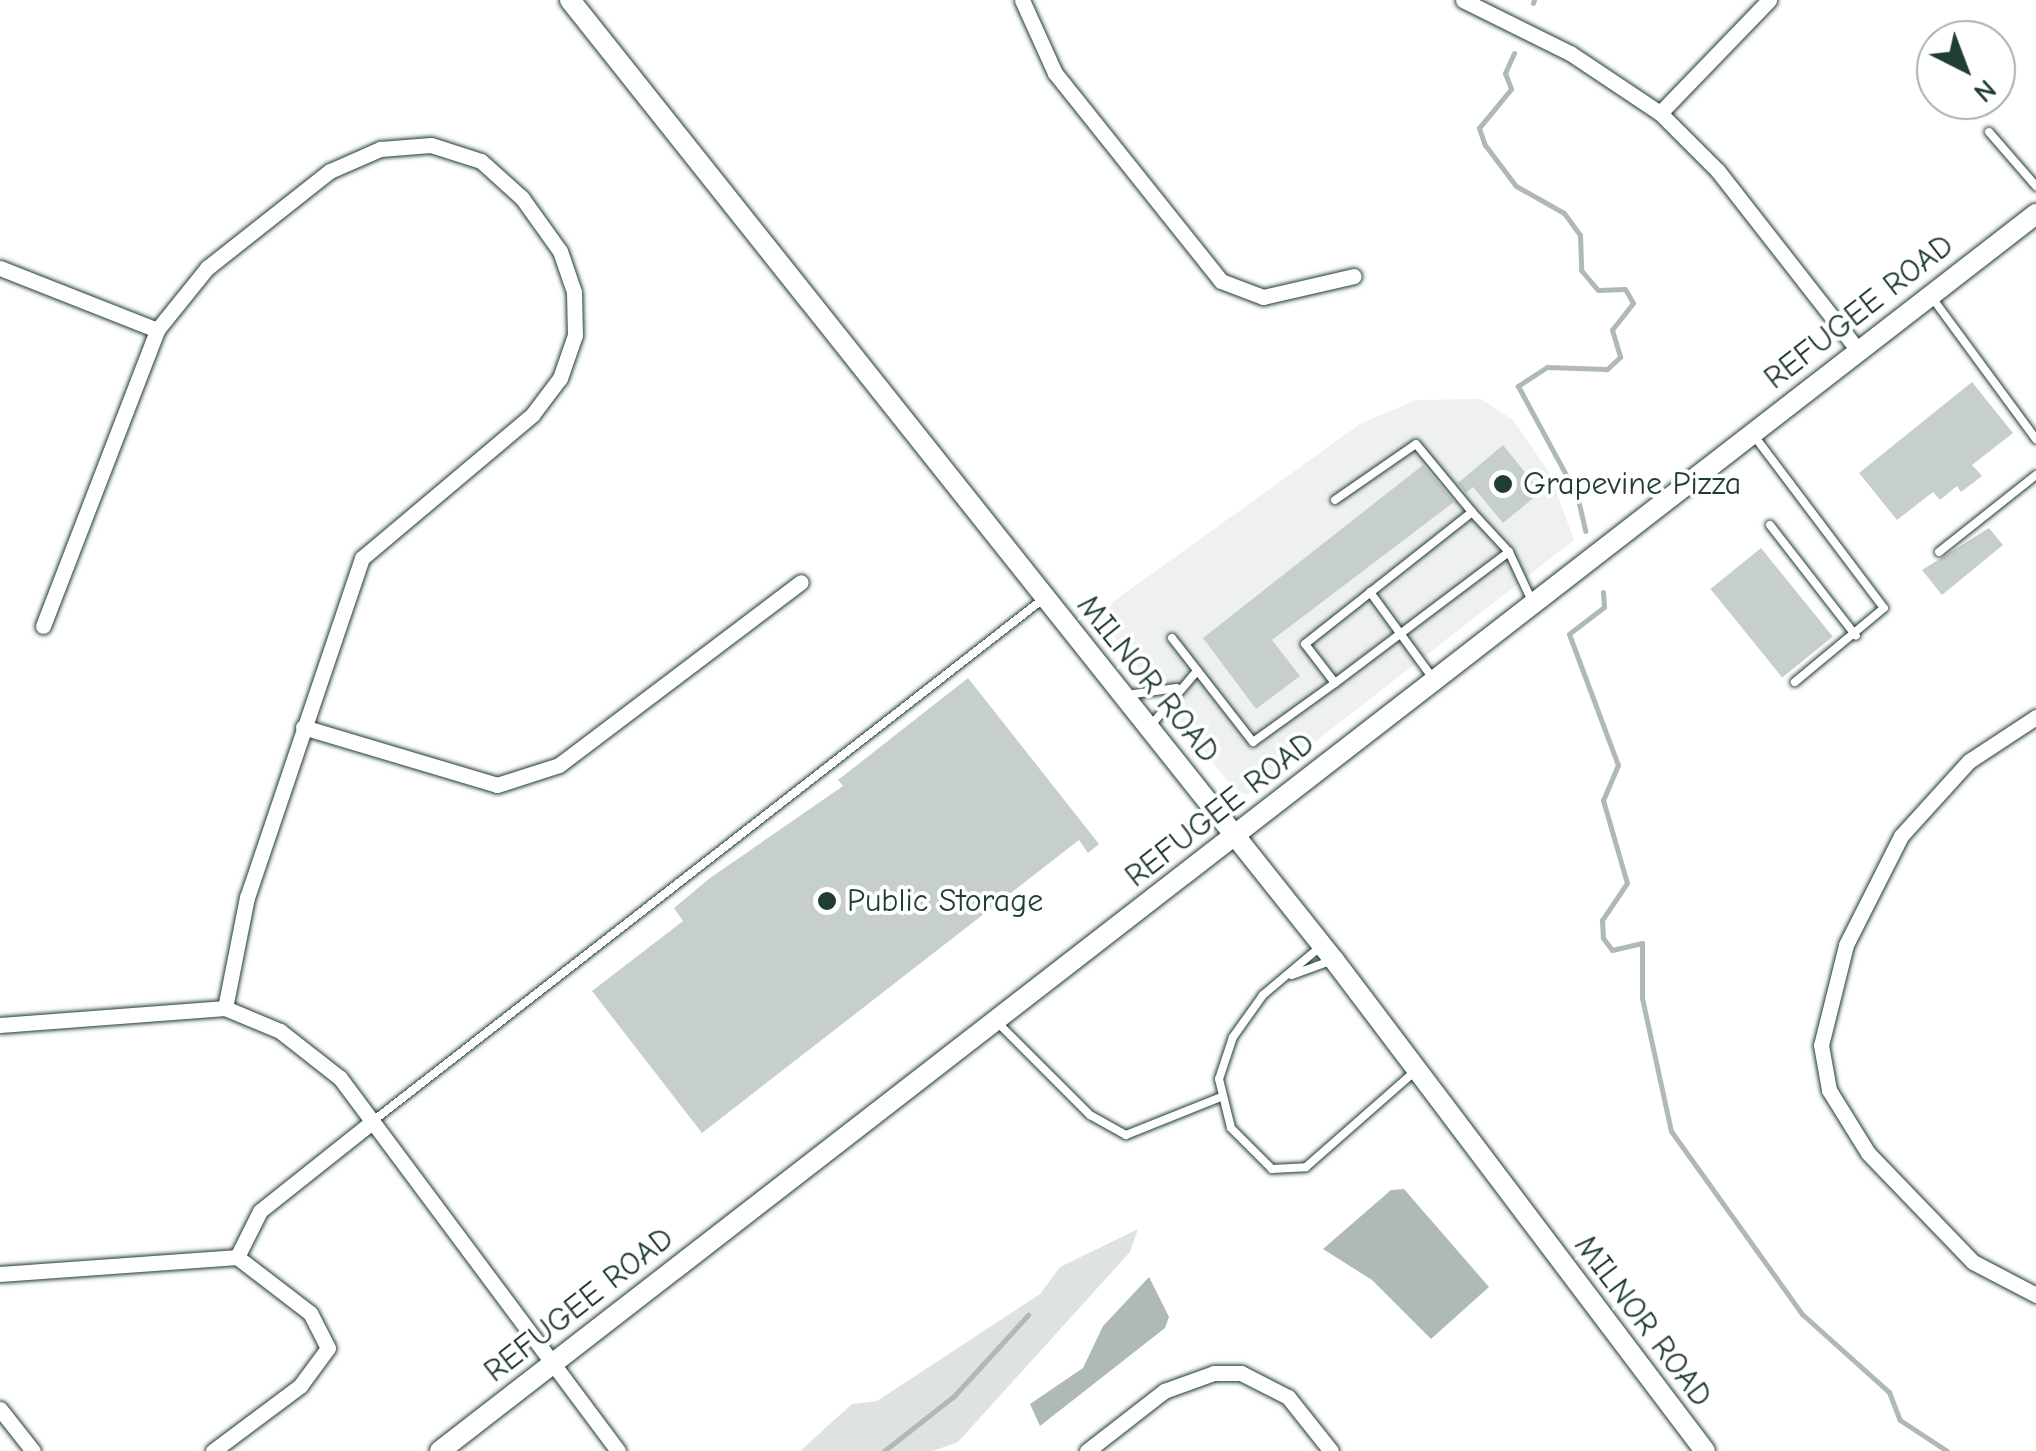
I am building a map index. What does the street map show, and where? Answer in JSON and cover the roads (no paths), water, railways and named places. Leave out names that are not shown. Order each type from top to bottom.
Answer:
[{"type":"main road","name":"MILNOR ROAD","points":[[570,0],[1328,952],[1704,1451]]},
{"type":"main road","name":"REFUGEE ROAD","points":[[440,1451],[2036,214]]},
{"type":"street","points":[[1022,0],[1055,73],[1221,281],[1263,298],[1354,276]]},
{"type":"street","points":[[1463,0],[1570,52],[1660,113],[1718,171],[1858,350]]},
{"type":"street","points":[[1660,113],[1768,0]]},
{"type":"street","points":[[43,626],[157,330],[207,268],[330,171],[380,149],[431,145],[481,161],[522,198],[560,251],[575,336],[560,378],[532,415],[362,558],[246,897],[225,1008]]},
{"type":"street","points":[[0,268],[157,330]]},
{"type":"street","points":[[303,727],[497,785],[559,765],[800,582]]},
{"type":"street","points":[[2036,717],[1968,761],[1901,836],[1846,945],[1821,1045],[1829,1090],[1868,1153],[1972,1262],[2036,1295]]},
{"type":"street","points":[[0,1025],[225,1008],[280,1031],[340,1078],[618,1451]]},
{"type":"street","points":[[238,1257],[260,1210],[372,1122]]},
{"type":"street","points":[[0,1274],[238,1257],[310,1313],[328,1348],[300,1386],[213,1451]]},
{"type":"street","points":[[1088,1451],[1164,1392],[1214,1373],[1241,1374],[1288,1397],[1332,1451]]},
{"type":"street","points":[[0,1410],[32,1451]]},
{"type":"lane","points":[[1989,132],[2036,186]]},
{"type":"lane","points":[[1930,296],[2036,439]]},
{"type":"lane","points":[[1752,433],[1882,597],[1884,608],[1856,636],[1795,682]]},
{"type":"lane","points":[[1336,500],[1416,444],[1509,552],[1534,605]]},
{"type":"lane","points":[[1938,552],[2036,476]]},
{"type":"lane","points":[[1336,683],[1305,644],[1472,512]]},
{"type":"lane","points":[[1770,525],[1856,636]]},
{"type":"lane","points":[[1172,638],[1252,742],[1402,636],[1509,552]]},
{"type":"lane","points":[[1370,592],[1435,681]]},
{"type":"lane","points":[[372,1122],[1044,598]]},
{"type":"lane","points":[[1150,728],[1177,688],[1197,671]]},
{"type":"lane","points":[[1122,696],[1177,688]]},
{"type":"lane","points":[[1328,952],[1263,995],[1232,1037],[1221,1097],[1252,1155],[1289,1170],[1318,1161],[1417,1069]]},
{"type":"lane","points":[[1292,975],[1328,952]]},
{"type":"lane","points":[[996,1022],[1090,1115],[1126,1135],[1221,1097]]},
{"type":"waterway","points":[[1514,53],[1505,73],[1511,89],[1479,128],[1485,145],[1516,186],[1564,213],[1580,235],[1581,270],[1598,290],[1625,289],[1633,303],[1612,330],[1620,357],[1607,369],[1547,367],[1518,386],[1577,495],[1585,531]]},
{"type":"waterway","points":[[1603,592],[1604,607],[1569,634],[1618,765],[1603,800],[1627,883],[1602,920],[1603,938],[1612,950],[1642,943],[1642,998],[1671,1131],[1802,1314],[1889,1392],[1900,1420],[1947,1451]]},
{"type":"waterway","points":[[884,1451],[954,1396],[1028,1315]]},
{"type":"place","name":"Grapevine Pizza","points":[[1503,484]]},
{"type":"place","name":"Public Storage","points":[[827,901]]}]
